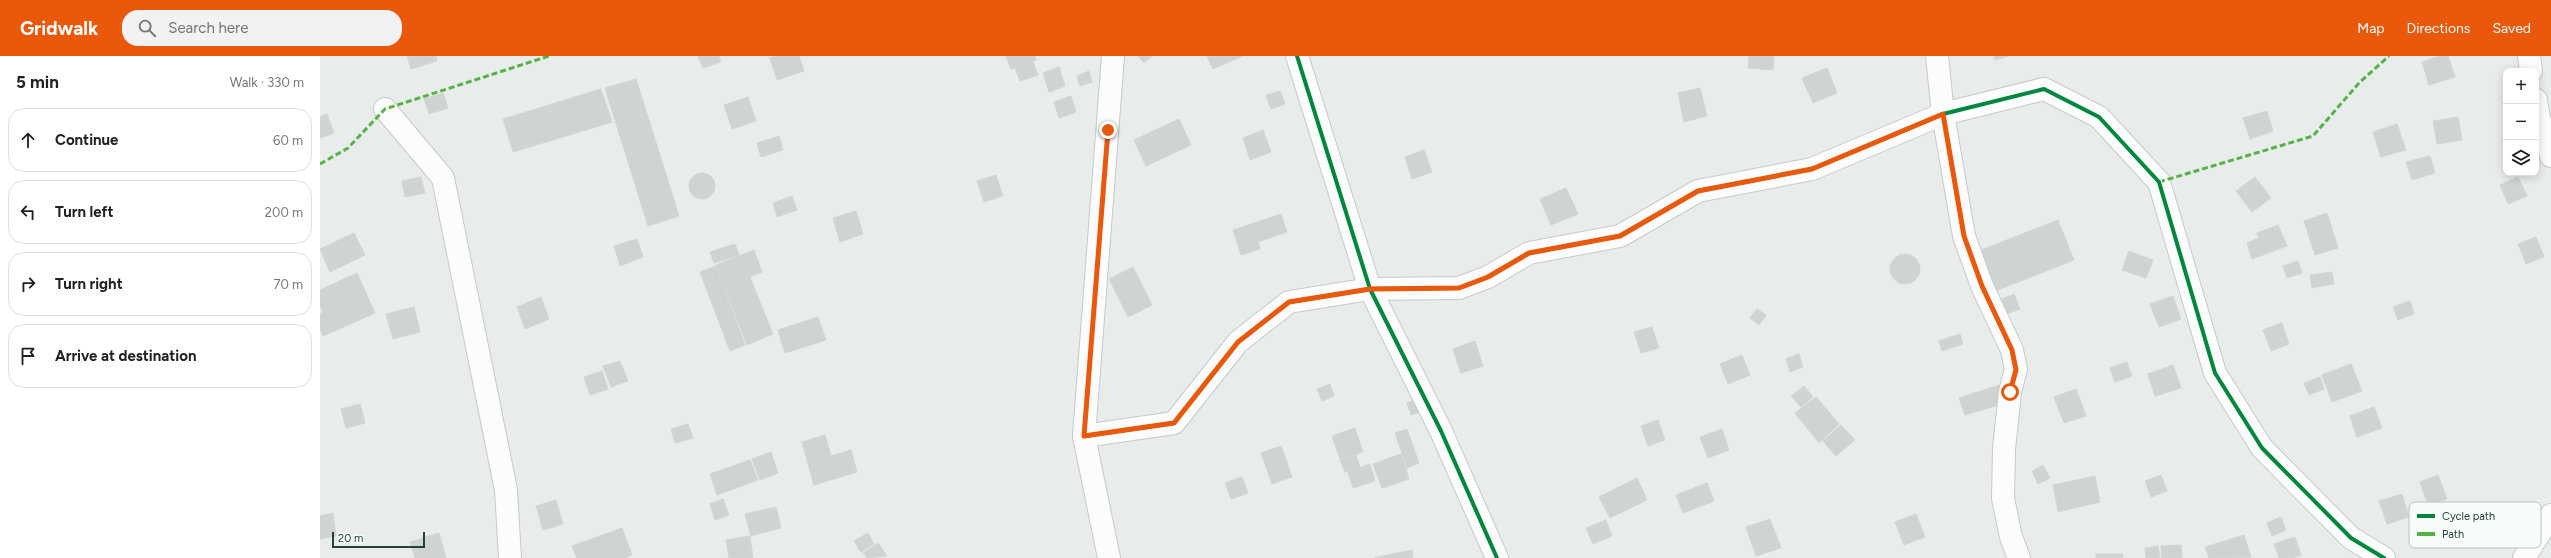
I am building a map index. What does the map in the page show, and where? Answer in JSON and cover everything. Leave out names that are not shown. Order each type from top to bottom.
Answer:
[{"type":"street","points":[[1109,558],[1084,436],[1113,56]]},
{"type":"street","points":[[1297,56],[1370,289],[1441,430],[1497,558]]},
{"type":"street","points":[[1937,56],[1943,114],[1964,236],[1982,286],[2012,350],[2016,370],[2010,392],[2004,449],[2003,498],[2011,537],[2019,558]]},
{"type":"street","points":[[2529,56],[2531,68]]},
{"type":"street","points":[[1084,436],[1174,423],[1238,342],[1289,302],[1370,289],[1459,288],[1488,277],[1529,253],[1620,236],[1698,191],[1812,169],[1943,114],[2044,88],[2099,117],[2159,182],[2215,373],[2262,448],[2351,538],[2384,558]]},
{"type":"street","points":[[2537,104],[2539,118],[2551,156]]},
{"type":"street","points":[[385,109],[443,178],[506,490],[510,558]]},
{"type":"street","points":[[2541,531],[2551,515]]},
{"type":"street","points":[[2524,558],[2530,548]]},
{"type":"building","points":[[407,56],[436,56],[437,61],[411,69]]},
{"type":"building","points":[[698,56],[719,56],[721,62],[703,68]]},
{"type":"building","points":[[776,56],[799,56],[804,71],[777,80],[770,58]]},
{"type":"building","points":[[1006,56],[1035,56],[1036,60],[1011,69]]},
{"type":"building","points":[[1138,56],[1152,56],[1144,63]]},
{"type":"building","points":[[1207,56],[1243,56],[1213,69]]},
{"type":"building","points":[[1749,56],[1774,56],[1773,70],[1748,68]]},
{"type":"building","points":[[1994,56],[2008,56],[1995,60]]},
{"type":"building","points":[[2440,56],[2448,56],[2455,77],[2429,85],[2422,62]]},
{"type":"building","points":[[1033,62],[1038,75],[1020,81],[1015,68]]},
{"type":"building","points":[[1059,67],[1065,86],[1049,92],[1043,73]]},
{"type":"building","points":[[1827,68],[1837,93],[1813,103],[1802,78]]},
{"type":"building","points":[[1089,71],[1092,82],[1080,86],[1077,76]]},
{"type":"building","points":[[636,79],[679,216],[648,226],[605,88]]},
{"type":"building","points":[[1700,88],[1707,116],[1684,122],[1678,93]]},
{"type":"building","points":[[601,89],[612,122],[513,152],[503,119]]},
{"type":"building","points":[[1280,91],[1285,104],[1271,109],[1266,95]]},
{"type":"building","points":[[443,93],[448,108],[429,114],[424,99]]},
{"type":"building","points":[[1071,96],[1076,112],[1059,118],[1054,102]]},
{"type":"building","points":[[748,97],[756,121],[732,129],[724,105]]},
{"type":"building","points":[[2267,111],[2273,131],[2250,139],[2243,118]]},
{"type":"building","points":[[327,114],[334,133],[320,138],[320,117]]},
{"type":"building","points":[[2458,117],[2462,140],[2437,144],[2433,121]]},
{"type":"building","points":[[1179,119],[1191,145],[1146,166],[1134,140]]},
{"type":"building","points":[[2397,124],[2406,150],[2381,157],[2373,132]]},
{"type":"building","points":[[1263,130],[1271,152],[1250,160],[1243,138]]},
{"type":"building","points":[[779,136],[783,150],[761,157],[757,143]]},
{"type":"building","points":[[1424,150],[1432,172],[1412,179],[1405,157]]},
{"type":"building","points":[[2430,156],[2435,173],[2412,180],[2406,162]]},
{"type":"building","points":[[702,173],[711,177],[715,186],[711,195],[702,199],[693,195],[689,186],[693,177]]},
{"type":"building","points":[[996,175],[1003,196],[984,202],[977,181]]},
{"type":"building","points":[[421,177],[425,193],[405,197],[402,181]]},
{"type":"building","points":[[2255,177],[2271,198],[2252,212],[2236,191]]},
{"type":"building","points":[[2518,177],[2527,196],[2508,204],[2500,185]]},
{"type":"building","points":[[1566,188],[1578,214],[1551,225],[1540,199]]},
{"type":"building","points":[[792,196],[797,210],[777,217],[773,203]]},
{"type":"building","points":[[856,211],[863,234],[840,242],[833,218]]},
{"type":"building","points":[[2327,213],[2338,248],[2315,255],[2304,221]]},
{"type":"building","points":[[1281,214],[1287,232],[1258,242],[1260,249],[1241,255],[1233,230]]},
{"type":"building","points":[[2058,220],[2074,260],[1993,292],[1976,252]]},
{"type":"building","points":[[2278,225],[2287,246],[2252,259],[2247,243],[2259,238],[2257,233]]},
{"type":"building","points":[[354,233],[365,255],[330,272],[320,249]]},
{"type":"building","points":[[2536,237],[2544,257],[2526,264],[2518,244]]},
{"type":"building","points":[[637,239],[643,257],[620,266],[614,246]]},
{"type":"building","points":[[735,244],[739,255],[714,263],[710,252]]},
{"type":"building","points":[[754,250],[762,272],[750,277],[773,334],[747,345],[716,265]]},
{"type":"building","points":[[2129,251],[2153,260],[2146,278],[2122,270]]},
{"type":"building","points":[[1905,254],[1916,258],[1920,269],[1916,280],[1905,284],[1894,280],[1890,269],[1894,258]]},
{"type":"building","points":[[2298,261],[2302,273],[2287,278],[2283,266]]},
{"type":"building","points":[[716,266],[745,345],[730,351],[700,272]]},
{"type":"building","points":[[1133,267],[1152,305],[1128,317],[1109,279]]},
{"type":"building","points":[[2332,272],[2334,284],[2312,288],[2310,275]]},
{"type":"building","points":[[357,273],[375,313],[323,336],[320,329],[320,314],[323,312],[320,306],[320,290]]},
{"type":"building","points":[[2014,294],[2020,309],[2001,316],[1995,302]]},
{"type":"building","points":[[2173,296],[2181,319],[2159,327],[2150,304]]},
{"type":"building","points":[[541,297],[549,319],[525,329],[517,307]]},
{"type":"building","points":[[2410,301],[2414,314],[2398,320],[2393,307]]},
{"type":"building","points":[[414,307],[420,332],[393,339],[386,314]]},
{"type":"building","points":[[1757,309],[1766,315],[1759,325],[1750,318]]},
{"type":"building","points":[[818,317],[826,340],[785,353],[778,330]]},
{"type":"building","points":[[2282,323],[2289,344],[2271,351],[2263,330]]},
{"type":"building","points":[[1652,327],[1659,348],[1641,353],[1634,332]]},
{"type":"building","points":[[1960,334],[1963,344],[1942,351],[1939,341]]},
{"type":"building","points":[[1475,341],[1483,366],[1461,373],[1453,349]]},
{"type":"building","points":[[1799,354],[1803,367],[1790,372],[1786,359]]},
{"type":"building","points":[[1742,355],[1750,375],[1728,384],[1720,364]]},
{"type":"building","points":[[620,361],[628,381],[611,387],[603,366]]},
{"type":"building","points":[[2127,362],[2132,376],[2115,382],[2110,368]]},
{"type":"building","points":[[2351,364],[2362,391],[2332,402],[2322,375]]},
{"type":"building","points":[[2173,365],[2181,388],[2155,396],[2148,374]]},
{"type":"building","points":[[602,371],[608,389],[590,395],[584,377]]},
{"type":"building","points":[[2320,377],[2324,389],[2309,395],[2304,383]]},
{"type":"building","points":[[1330,384],[1334,396],[1322,401],[1317,389]]},
{"type":"building","points":[[1999,385],[2005,403],[1965,415],[1959,398]]},
{"type":"building","points":[[1804,386],[1813,397],[1801,407],[1791,396]]},
{"type":"building","points":[[2076,389],[2086,416],[2064,423],[2054,397]]},
{"type":"building","points":[[1816,397],[1839,424],[1819,443],[1795,413]]},
{"type":"building","points":[[1417,399],[1421,412],[1411,415],[1407,403]]},
{"type":"building","points":[[360,404],[365,423],[346,428],[341,409]]},
{"type":"building","points":[[2374,407],[2382,428],[2357,437],[2350,416]]},
{"type":"building","points":[[1658,420],[1665,440],[1648,446],[1641,426]]},
{"type":"building","points":[[688,424],[693,438],[675,443],[671,429]]},
{"type":"building","points":[[1841,425],[1855,440],[1836,456],[1823,441]]},
{"type":"building","points":[[1355,428],[1363,452],[1340,459],[1332,436]]},
{"type":"building","points":[[1407,429],[1419,463],[1407,468],[1395,433]]},
{"type":"building","points":[[1722,429],[1729,450],[1708,458],[1700,437]]},
{"type":"building","points":[[825,435],[831,456],[851,450],[857,472],[814,485],[802,442]]},
{"type":"building","points":[[1281,446],[1292,477],[1272,484],[1261,453]]},
{"type":"building","points":[[771,452],[778,473],[760,480],[752,459]]},
{"type":"building","points":[[1401,454],[1409,479],[1382,488],[1373,464]]},
{"type":"building","points":[[1356,455],[1360,467],[1345,472],[1340,460]]},
{"type":"building","points":[[750,460],[758,480],[717,495],[710,474]]},
{"type":"building","points":[[1370,464],[1375,481],[1353,488],[1348,472]]},
{"type":"building","points":[[2043,465],[2050,478],[2038,484],[2032,471]]},
{"type":"building","points":[[2161,475],[2167,491],[2151,497],[2145,481]]},
{"type":"building","points":[[2438,475],[2447,499],[2438,502],[2427,502],[2420,482]]},
{"type":"building","points":[[2095,476],[2100,502],[2058,512],[2053,485]]},
{"type":"building","points":[[1242,477],[1248,493],[1231,499],[1225,483]]},
{"type":"building","points":[[1637,478],[1647,500],[1610,518],[1599,497]]},
{"type":"building","points":[[1707,483],[1714,501],[1683,513],[1676,495]]},
{"type":"building","points":[[2402,494],[2409,517],[2387,524],[2379,501]]},
{"type":"building","points":[[723,499],[729,515],[715,520],[710,504]]},
{"type":"building","points":[[556,500],[563,524],[543,530],[536,506]]},
{"type":"building","points":[[776,507],[781,528],[751,536],[745,514]]},
{"type":"building","points":[[333,513],[336,536],[320,539],[320,516]]},
{"type":"building","points":[[1916,514],[1925,537],[1904,545],[1895,522]]},
{"type":"building","points":[[2281,517],[2286,530],[2272,536],[2267,523]]},
{"type":"building","points":[[1770,519],[1781,548],[1756,556],[1746,527]]},
{"type":"building","points":[[1606,520],[1612,536],[1593,544],[1586,528]]},
{"type":"building","points":[[622,528],[632,555],[624,558],[577,558],[572,546]]},
{"type":"building","points":[[439,533],[446,558],[415,558],[410,542]]},
{"type":"building","points":[[868,533],[874,544],[861,552],[854,541]]},
{"type":"building","points":[[2244,535],[2251,557],[2209,558],[2205,547]]},
{"type":"building","points":[[750,536],[753,558],[729,558],[726,540]]},
{"type":"building","points":[[2295,537],[2301,555],[2293,558],[2279,558],[2274,544]]},
{"type":"building","points":[[878,543],[887,556],[867,558],[863,553]]},
{"type":"building","points":[[2181,545],[2182,558],[2162,558],[2161,546]]},
{"type":"building","points":[[2158,546],[2160,558],[2146,558],[2145,548]]},
{"type":"building","points":[[1412,550],[1413,558],[1374,558]]},
{"type":"building","points":[[2096,554],[2123,554],[2123,558],[2096,558]]},
{"type":"marked path","points":[[320,164],[348,148],[385,109],[549,56]]},
{"type":"marked path","points":[[2159,182],[2313,136],[2359,83],[2389,56]]},
{"type":"cycle path","points":[[1297,56],[1370,289],[1441,431],[1497,558]]},
{"type":"cycle path","points":[[1084,436],[1174,423],[1238,342],[1289,302],[1370,289],[1459,288],[1488,277],[1529,253],[1620,236],[1698,191],[1812,169],[1943,114],[2044,89],[2099,117],[2159,182],[2215,373],[2262,448],[2351,538],[2384,558]]},
{"type":"route","points":[[1108,130],[1084,436],[1174,423],[1238,342],[1289,302],[1370,289],[1459,288],[1488,277],[1529,253],[1620,236],[1698,191],[1812,169],[1943,114],[1964,236],[1982,286],[2012,350],[2016,370],[2010,392]]}]
